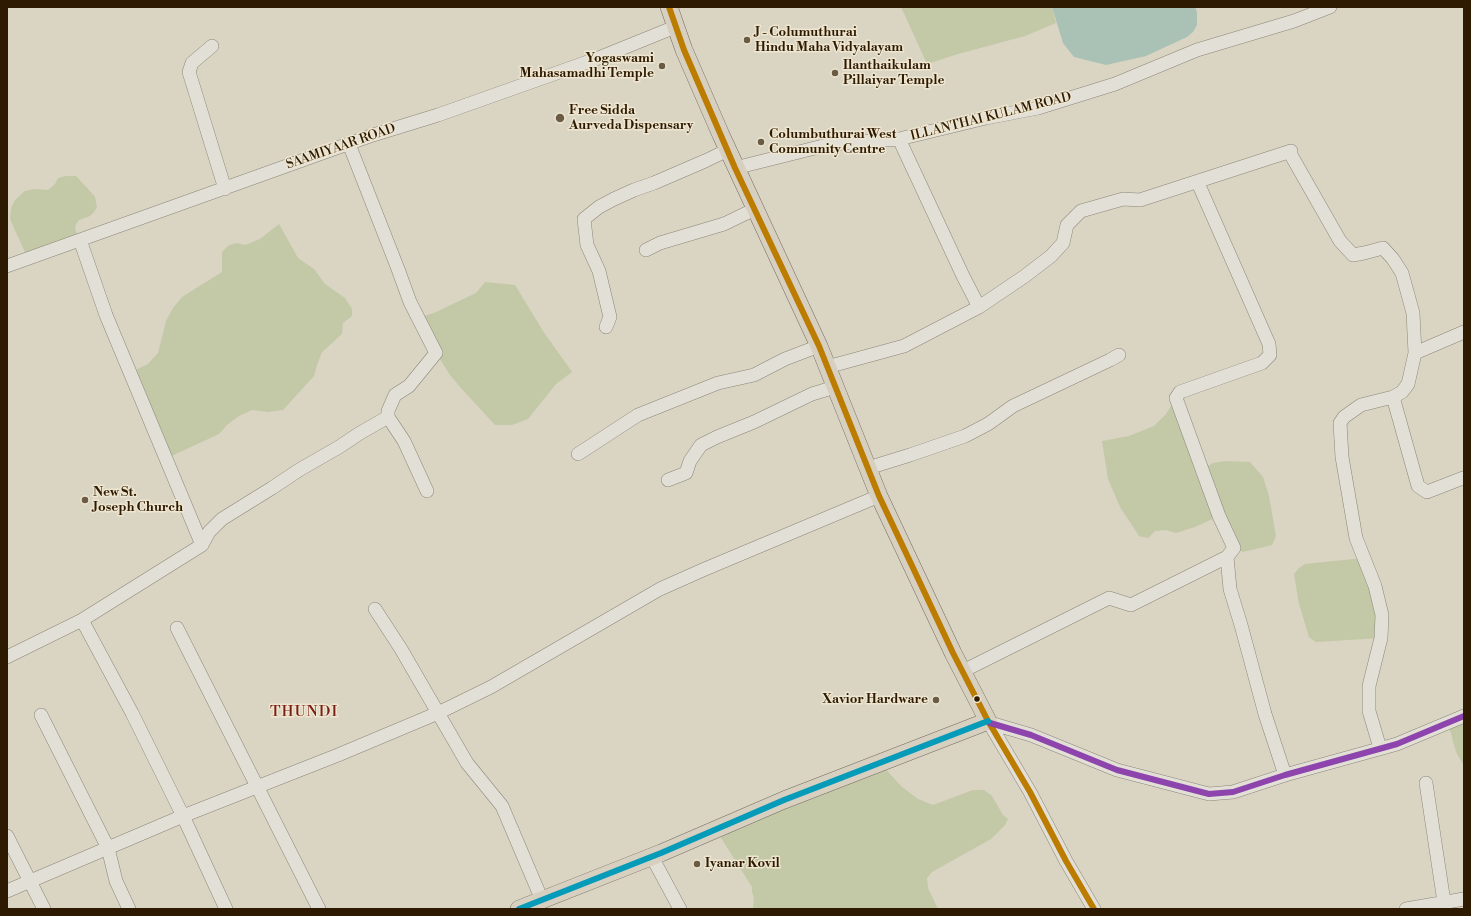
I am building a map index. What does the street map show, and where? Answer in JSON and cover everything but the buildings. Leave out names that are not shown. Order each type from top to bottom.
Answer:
[{"type":"main road","points":[[519,909],[652,857],[784,800],[989,722],[879,496],[819,346],[735,168],[684,50],[669,7]]},
{"type":"street","name":"ILLANTHAI KULAM ROAD","points":[[735,168],[831,144],[899,139],[986,118],[1038,108],[1115,84],[1197,50],[1294,21],[1328,7]]},
{"type":"street","name":"SAAMIYAAR ROAD","points":[[7,266],[373,135],[432,117],[589,62],[675,27]]},
{"type":"street","points":[[212,46],[192,63],[189,72],[225,189]]},
{"type":"street","points":[[899,139],[979,307]]},
{"type":"street","points":[[349,144],[410,302],[436,353],[409,386],[395,395],[388,411],[388,417],[404,441],[427,491]]},
{"type":"street","points":[[606,327],[610,317],[599,271],[587,245],[584,219],[599,207],[614,199],[728,150]]},
{"type":"street","points":[[827,367],[904,346],[979,307],[1025,276],[1051,256],[1063,243],[1067,225],[1080,211],[1123,200],[1140,200],[1198,183],[1291,151],[1291,155],[1340,241],[1353,255],[1364,254],[1383,248],[1393,258],[1402,273],[1413,313],[1415,353],[1408,384],[1402,392],[1393,397],[1360,405],[1344,417],[1340,423],[1342,457],[1356,538],[1375,586],[1382,615],[1381,638],[1368,686],[1369,711],[1380,748]]},
{"type":"street","points":[[963,671],[1109,598],[1131,605],[1226,557],[1234,548],[1219,516],[1176,398],[1180,392],[1262,363],[1270,355],[1269,344],[1198,183]]},
{"type":"street","points":[[646,250],[660,244],[724,224],[755,209]]},
{"type":"street","points":[[80,240],[106,315],[202,545]]},
{"type":"street","points":[[1415,353],[1464,332]]},
{"type":"street","points":[[578,454],[638,415],[718,383],[754,375],[785,359],[819,346]]},
{"type":"street","points":[[868,468],[965,436],[988,424],[1013,406],[1110,360],[1119,354]]},
{"type":"street","points":[[668,480],[686,473],[690,461],[701,445],[716,437],[754,422],[812,394],[835,388]]},
{"type":"street","points":[[1393,397],[1418,486],[1427,492],[1463,478],[1464,479]]},
{"type":"street","points":[[7,657],[82,620],[202,545],[209,532],[222,519],[299,470],[388,417]]},
{"type":"street","points":[[7,891],[183,816],[438,713],[491,687],[660,589],[879,496]]},
{"type":"street","points":[[1226,557],[1233,601],[1265,714],[1285,775]]},
{"type":"street","points":[[375,609],[401,649],[467,763],[502,806],[542,900]]},
{"type":"street","points":[[82,620],[132,713],[183,816],[226,909]]},
{"type":"street","points":[[177,628],[319,909]]},
{"type":"street","points":[[41,715],[108,848],[116,881],[129,909]]},
{"type":"street","points":[[989,722],[1034,736],[1117,770],[1209,794],[1233,792],[1285,775],[1397,744],[1464,716]]},
{"type":"street","points":[[989,722],[1030,792],[1066,861],[1094,909]]},
{"type":"street","points":[[1426,783],[1444,902]]},
{"type":"street","points":[[7,836],[44,909]]},
{"type":"street","points":[[652,857],[680,909]]},
{"type":"street","points":[[1406,909],[1464,899]]},
{"type":"shaded area","points":[[901,7],[1052,7],[1056,23],[1025,36],[927,64]]},
{"type":"shaded area","points":[[1052,7],[1195,7],[1197,12],[1197,25],[1193,32],[1187,37],[1146,56],[1106,65],[1074,57],[1063,43]]},
{"type":"shaded area","points":[[76,176],[95,197],[97,207],[90,216],[79,220],[76,224],[75,229],[80,240],[28,259],[10,219],[11,208],[15,200],[25,191],[34,189],[48,190],[55,184],[58,178]]},
{"type":"shaded area","points":[[279,224],[298,258],[314,269],[325,284],[345,298],[352,309],[352,316],[343,323],[342,334],[322,352],[314,376],[283,410],[268,412],[252,410],[239,416],[228,424],[219,434],[167,458],[131,372],[148,364],[158,353],[166,321],[173,308],[182,297],[222,272],[222,252],[229,245],[237,243],[245,245],[260,239]]},
{"type":"shaded area","points":[[485,282],[515,285],[543,331],[572,372],[556,384],[528,419],[512,425],[495,425],[460,387],[450,375],[436,353],[417,318],[434,313],[476,293]]},
{"type":"shaded area","points":[[1176,398],[1203,469],[1213,463],[1226,461],[1250,462],[1263,477],[1269,496],[1276,536],[1272,545],[1243,552],[1234,548],[1219,516],[1195,527],[1176,533],[1166,530],[1155,531],[1148,538],[1139,536],[1120,507],[1108,479],[1102,441],[1129,436],[1154,426],[1166,414]]},
{"type":"shaded area","points":[[1363,558],[1381,638],[1316,642],[1309,637],[1299,604],[1294,574],[1305,564]]},
{"type":"shaded area","points":[[1464,716],[1464,766],[1456,752],[1448,723]]},
{"type":"shaded area","points":[[880,763],[901,786],[918,799],[933,805],[973,790],[984,790],[992,796],[1003,815],[1008,819],[1005,825],[991,839],[932,872],[927,878],[928,888],[938,909],[753,909],[754,898],[752,887],[716,830]]},
{"type":"transit line","points":[[669,7],[684,50],[735,168],[819,346],[879,496],[953,653],[988,721],[1030,792],[1066,861],[1094,909]]},
{"type":"transit line","points":[[990,723],[1031,735],[1117,770],[1209,794],[1233,792],[1285,775],[1397,744],[1464,716]]},
{"type":"transit line","points":[[519,909],[661,853],[784,800],[988,721]]},
{"type":"place","name":"J - Columuthurai Hindu Maha Vidyalayam","points":[[747,40]]},
{"type":"place","name":"Yogaswami Mahasamadhi Temple","points":[[662,66]]},
{"type":"place","name":"Ilanthaikulam Pillaiyar Temple","points":[[835,73]]},
{"type":"place","name":"Free Sidda Aurveda Dispensary","points":[[560,118]]},
{"type":"place","name":"Columbuthurai West Community Centre","points":[[761,142]]},
{"type":"place","name":"New St. Joseph Church","points":[[85,500]]},
{"type":"place","name":"Xavior Hardware","points":[[936,700]]},
{"type":"place","name":"Iyanar Kovil","points":[[697,864]]},
{"type":"district","name":"THUNDI","points":[[304,712]]}]
